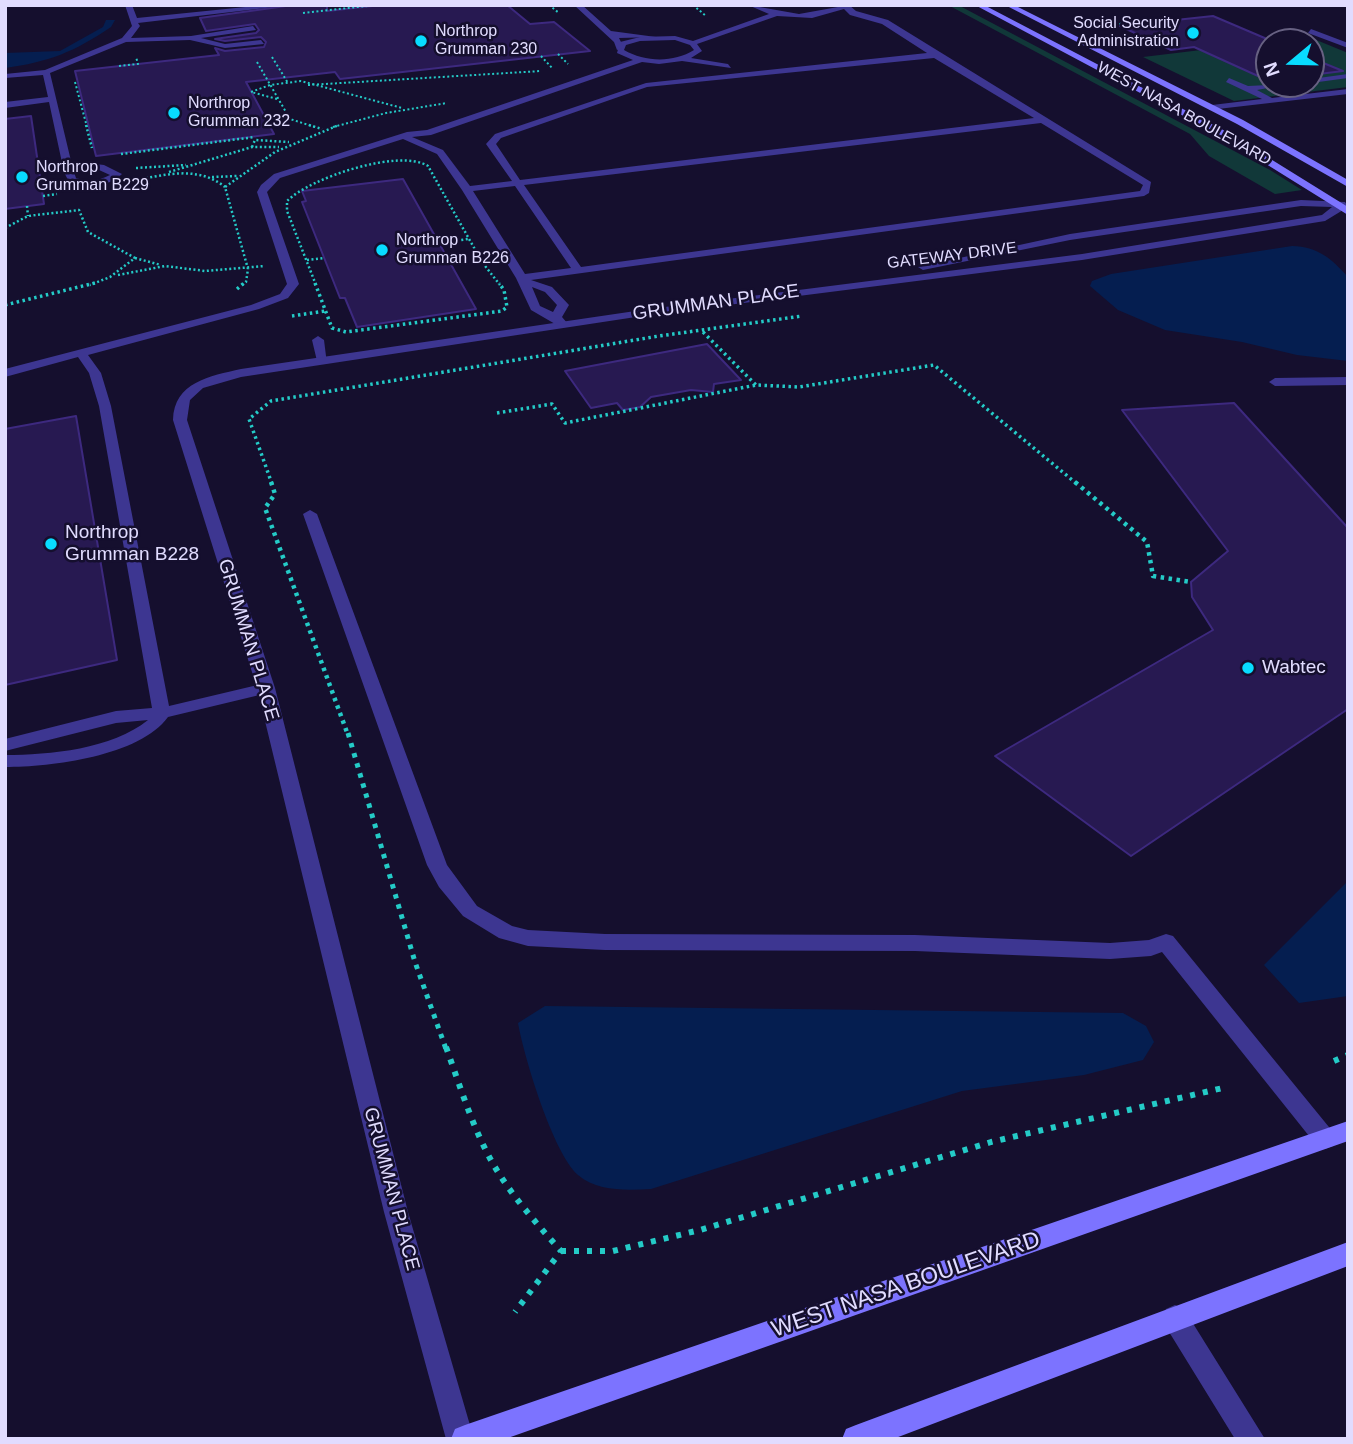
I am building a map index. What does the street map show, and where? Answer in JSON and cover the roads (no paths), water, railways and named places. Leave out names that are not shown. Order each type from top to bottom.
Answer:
[{"type":"main road","name":"WEST NASA BOULEVARD","points":[[978,5],[1224,134],[1345,208]]},
{"type":"main road","name":"WEST NASA BOULEVARD","points":[[1007,5],[1212,108],[1348,184]]},
{"type":"main road","name":"WEST NASA BOULEVARD","points":[[462,1439],[1337,1135]]},
{"type":"main road","points":[[856,1439],[1348,1254]]},
{"type":"street","points":[[5,76],[46,72],[125,40],[134,33],[134,20],[128,5]]},
{"type":"street","points":[[134,20],[288,5]]},
{"type":"street","points":[[577,5],[618,41],[622,51],[643,59]]},
{"type":"street","points":[[523,281],[578,270],[1144,193],[1148,184],[885,24],[853,13],[845,6],[817,14]]},
{"type":"street","points":[[752,9],[776,13],[817,14],[885,24]]},
{"type":"street","points":[[675,59],[695,47],[776,13]]},
{"type":"street","points":[[125,40],[190,38],[253,29]]},
{"type":"street","points":[[606,32],[624,37],[675,38],[688,34]]},
{"type":"street","points":[[571,68],[622,51],[630,41],[652,37]]},
{"type":"street","points":[[1325,37],[1348,46]]},
{"type":"street","points":[[190,38],[225,46],[261,43]]},
{"type":"street","points":[[675,38],[695,47],[699,55],[743,75]]},
{"type":"street","points":[[578,270],[491,145],[498,136],[646,85],[935,55]]},
{"type":"street","points":[[5,373],[255,307],[284,296],[293,284],[262,192],[264,187],[288,172],[406,135],[428,133],[643,59],[675,59],[728,66]]},
{"type":"street","points":[[46,72],[67,163]]},
{"type":"street","points":[[1325,79],[1348,76]]},
{"type":"street","points":[[1229,80],[1272,101]]},
{"type":"street","points":[[1247,89],[1255,88]]},
{"type":"street","points":[[1212,108],[1348,91]]},
{"type":"street","points":[[5,105],[52,99]]},
{"type":"street","points":[[406,135],[416,127],[440,117]]},
{"type":"street","points":[[467,189],[1043,120]]},
{"type":"street","points":[[406,135],[440,152],[467,189],[523,281],[527,297],[535,308],[559,321],[563,305],[556,293],[547,286],[523,281]]},
{"type":"street","name":"GATEWAY DRIVE","points":[[869,281],[964,257],[1070,237],[1301,203],[1345,208]]},
{"type":"street","name":"GATEWAY DRIVE","points":[[869,281],[1068,258],[1227,234],[1325,218],[1345,208]]},
{"type":"street","name":"GRUMMAN PLACE","points":[[462,1439],[396,1212],[266,688],[236,589],[215,535],[180,420],[180,406],[194,388],[220,378],[559,321],[869,281]]},
{"type":"street","points":[[318,340],[323,360]]},
{"type":"street","points":[[5,761],[28,762],[112,743],[152,726],[162,713],[104,406],[95,373],[81,353]]},
{"type":"street","points":[[1275,382],[1348,381]]},
{"type":"street","points":[[310,514],[436,865],[458,898],[488,922],[528,938],[605,942],[915,943],[1110,951],[1152,948],[1166,942],[1337,1135]]},
{"type":"street","points":[[5,745],[116,717],[162,713],[266,688]]},
{"type":"street","points":[[1175,1318],[1251,1439]]},
{"type":"water","points":[[106,20],[115,20],[111,27],[73,49],[35,63],[5,68],[5,53],[60,51],[103,27]]},
{"type":"water","points":[[1292,246],[1323,255],[1348,277],[1348,361],[1297,355],[1242,342],[1165,330],[1118,310],[1090,286],[1092,281],[1111,274]]},
{"type":"water","points":[[1348,881],[1348,996],[1299,1003],[1264,965]]},
{"type":"water","points":[[545,1006],[1123,1013],[1146,1026],[1154,1042],[1143,1060],[1084,1075],[962,1091],[651,1189],[623,1189],[594,1184],[578,1175],[568,1164],[550,1126],[526,1058],[518,1023]]},
{"type":"place","name":"Social Security Administration","points":[[1193,33]]},
{"type":"place","name":"Northrop Grumman 230","points":[[421,41]]},
{"type":"place","name":"Northrop Grumman 232","points":[[174,113]]},
{"type":"place","name":"Northrop Grumman B229","points":[[22,177]]},
{"type":"place","name":"Northrop Grumman B226","points":[[382,250]]},
{"type":"place","name":"Northrop Grumman B228","points":[[51,544]]},
{"type":"place","name":"Wabtec","points":[[1248,668]]}]
